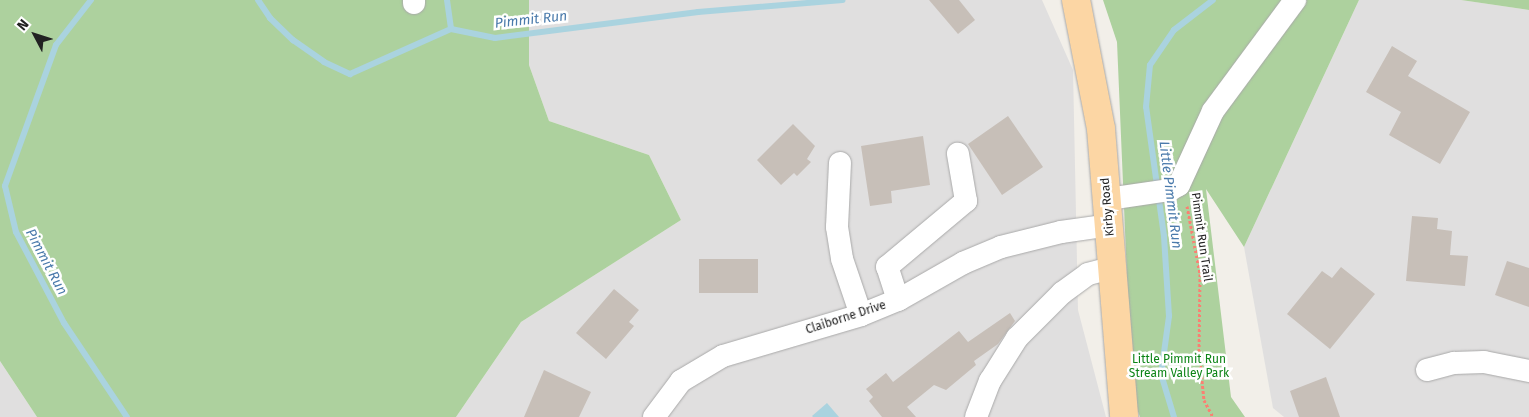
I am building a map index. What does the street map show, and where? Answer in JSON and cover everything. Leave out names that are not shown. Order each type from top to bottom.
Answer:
[{"type":"main road","name":"Kirby Road","points":[[1076,0],[1094,84],[1114,207],[1114,267],[1124,417]]},
{"type":"street","points":[[1177,184],[1213,111],[1295,0]]},
{"type":"street","points":[[898,300],[887,267],[966,201],[958,154]]},
{"type":"street","points":[[840,163],[837,227],[842,259],[861,315]]},
{"type":"street","name":"Claiborne Drive","points":[[654,417],[681,381],[702,366],[723,356],[861,315],[898,300],[963,263],[1001,247],[1061,232],[1114,207],[1177,184]]},
{"type":"street","points":[[976,417],[990,381],[1017,338],[1062,292],[1088,274],[1114,267]]},
{"type":"street","points":[[1426,370],[1454,363],[1484,362],[1529,371]]},
{"type":"path","name":"Pimmit Run Trail","points":[[1177,184],[1200,274],[1199,351],[1204,400],[1213,417]]},
{"type":"shaded area","points":[[529,0],[1042,0],[1073,70],[1078,310],[1106,417],[456,417],[521,322],[681,220],[649,155],[549,121],[529,65]]},
{"type":"shaded area","points":[[1359,0],[1461,0],[1529,10],[1529,417],[1284,417],[1273,408],[1244,247]]},
{"type":"shaded area","points":[[0,361],[37,417],[0,417]]},
{"type":"green space","points":[[0,0],[529,0],[529,65],[549,121],[649,155],[681,220],[521,322],[456,417],[37,417],[0,361]]},
{"type":"green space","name":"Little Pimmit Run Stream Valley Park","points":[[1103,0],[1359,0],[1244,247],[1206,189],[1231,397],[1245,417],[1140,417],[1132,395],[1117,42]]},
{"type":"green space","points":[[1461,0],[1529,0],[1529,10]]},
{"type":"water","points":[[827,403],[839,417],[812,416]]},
{"type":"building","points":[[929,0],[959,0],[975,20],[958,34]]},
{"type":"building","points":[[1392,46],[1417,61],[1408,76],[1470,112],[1440,164],[1389,135],[1401,112],[1366,92]]},
{"type":"building","points":[[1008,116],[1043,167],[1002,195],[968,144]]},
{"type":"building","points":[[793,124],[815,146],[807,159],[811,162],[797,176],[794,173],[781,185],[757,160]]},
{"type":"building","points":[[923,136],[930,185],[891,191],[892,203],[870,206],[861,146]]},
{"type":"building","points":[[1412,216],[1438,218],[1437,229],[1452,231],[1450,255],[1468,256],[1465,286],[1406,281]]},
{"type":"building","points":[[699,259],[758,259],[758,293],[699,293]]},
{"type":"building","points":[[1507,261],[1529,268],[1529,307],[1495,295]]},
{"type":"building","points":[[1341,267],[1375,294],[1330,349],[1287,314],[1322,271],[1332,278]]},
{"type":"building","points":[[614,289],[639,310],[629,322],[634,326],[606,359],[576,333]]},
{"type":"building","points":[[1010,313],[1015,321],[998,344],[974,361],[976,365],[946,390],[934,385],[907,407],[916,417],[882,417],[869,401],[873,397],[866,389],[886,373],[893,382],[959,331],[968,342]]},
{"type":"building","points":[[544,370],[591,392],[579,417],[524,417]]},
{"type":"building","points":[[1326,377],[1340,417],[1299,417],[1290,391]]},
{"type":"waterway","name":"Pimmit Run","points":[[91,0],[56,45],[5,186],[16,232],[64,323],[127,417]]},
{"type":"waterway","name":"Pimmit Run","points":[[258,0],[270,18],[293,40],[324,62],[350,74],[451,29],[495,38],[698,12],[843,0]]},
{"type":"waterway","points":[[447,0],[451,29]]},
{"type":"waterway","name":"Little Pimmit Run","points":[[1174,417],[1161,374],[1169,316],[1164,236],[1146,107],[1150,65],[1174,30],[1213,0]]}]
